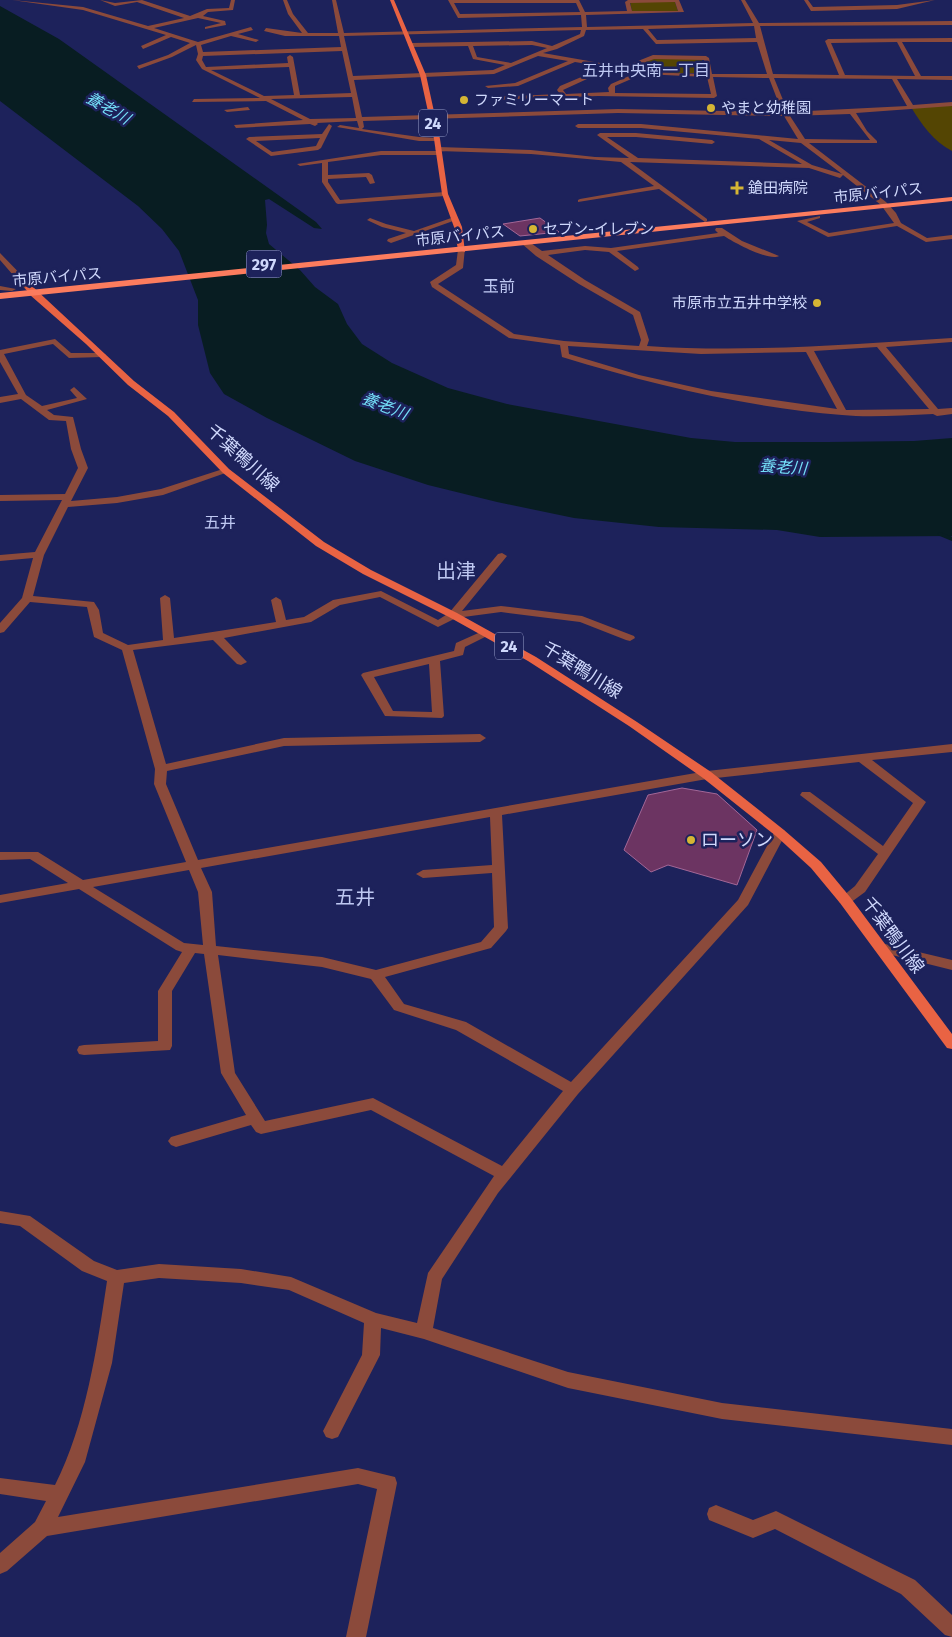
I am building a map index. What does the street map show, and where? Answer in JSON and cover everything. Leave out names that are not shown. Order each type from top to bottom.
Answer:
[{"type":"highway","name":"市原バイパス","points":[[884,204],[952,194]]},
{"type":"highway","name":"市原バイパス","points":[[0,289],[31,290],[151,282],[461,247],[884,204],[952,200]]},
{"type":"highway","name":"市原バイパス","points":[[461,247],[525,243],[708,222]]},
{"type":"highway","name":"市原バイパス","points":[[0,296],[31,290],[138,277],[394,254]]},
{"type":"main road","name":"24","points":[[392,0],[423,75],[437,139],[445,194],[458,227],[461,247]]},
{"type":"main road","name":"千葉鴨川線","points":[[31,290],[131,383],[171,414],[226,471],[320,544],[367,572],[453,615],[532,659],[707,776],[780,833],[816,865],[845,900],[952,1044]]},
{"type":"street","points":[[14,0],[83,9],[103,14],[196,44],[202,54]]},
{"type":"street","points":[[102,0],[115,4],[137,0],[189,18]]},
{"type":"street","points":[[148,28],[198,16],[207,11],[231,9],[233,0]]},
{"type":"street","points":[[285,0],[290,14],[306,35]]},
{"type":"street","points":[[334,0],[362,129]]},
{"type":"street","points":[[352,78],[494,72],[578,38],[585,28],[583,14],[577,1],[450,1],[458,16],[583,14],[682,12],[677,0],[630,1],[627,2],[630,13]]},
{"type":"street","points":[[743,0],[756,24],[785,114],[801,139],[817,154],[884,204],[897,218],[898,224]]},
{"type":"street","points":[[806,0],[811,9],[897,7],[933,0]]},
{"type":"street","points":[[877,0],[897,7]]},
{"type":"street","points":[[137,8],[171,3]]},
{"type":"street","points":[[916,4],[926,7]]},
{"type":"street","points":[[103,14],[120,12]]},
{"type":"street","points":[[198,16],[223,22],[224,24],[207,28]]},
{"type":"street","points":[[836,23],[853,19],[952,17]]},
{"type":"street","points":[[266,30],[285,34],[306,35],[836,23],[946,28],[952,23]]},
{"type":"street","points":[[644,27],[656,42],[760,40]]},
{"type":"street","points":[[842,77],[828,41],[952,40],[946,28]]},
{"type":"street","points":[[139,67],[196,44],[251,29]]},
{"type":"street","points":[[143,47],[171,35]]},
{"type":"street","points":[[230,35],[256,40]]},
{"type":"street","points":[[899,41],[919,78]]},
{"type":"street","points":[[411,45],[532,43],[555,48]]},
{"type":"street","points":[[470,44],[475,58],[512,65]]},
{"type":"street","points":[[202,54],[344,50]]},
{"type":"street","points":[[289,52],[297,96]]},
{"type":"street","points":[[202,54],[198,60],[204,68],[310,122],[419,139],[437,139]]},
{"type":"street","points":[[538,54],[642,72],[673,75],[952,78]]},
{"type":"street","points":[[493,99],[564,95],[714,96],[706,58],[653,57],[623,69]]},
{"type":"street","points":[[488,86],[516,85],[574,60]]},
{"type":"street","points":[[204,68],[291,65]]},
{"type":"street","points":[[564,95],[560,90],[562,87],[610,67]]},
{"type":"street","points":[[612,95],[611,88],[613,85],[642,72]]},
{"type":"street","points":[[479,74],[488,86],[498,115]]},
{"type":"street","points":[[669,82],[673,75]]},
{"type":"street","points":[[894,78],[911,107]]},
{"type":"street","points":[[665,89],[661,96],[665,112]]},
{"type":"street","points":[[194,101],[354,95]]},
{"type":"street","points":[[236,126],[431,116],[571,112],[785,114],[852,112],[952,104]]},
{"type":"street","points":[[262,108],[280,107]]},
{"type":"street","points":[[227,110],[254,108]]},
{"type":"street","points":[[571,112],[578,126],[600,135],[637,161]]},
{"type":"street","points":[[578,126],[641,126],[801,139],[815,142],[870,144],[875,142],[865,132],[852,112]]},
{"type":"street","points":[[232,119],[297,115]]},
{"type":"street","points":[[324,136],[249,139],[270,154],[318,148],[324,136],[329,126]]},
{"type":"street","points":[[600,135],[636,135],[712,142]]},
{"type":"street","points":[[757,136],[810,166],[852,179]]},
{"type":"street","points":[[300,164],[381,153],[438,151],[531,152],[595,159],[736,161],[810,166]]},
{"type":"street","points":[[664,151],[664,161]]},
{"type":"street","points":[[623,160],[739,243],[775,256]]},
{"type":"street","points":[[325,161],[325,182],[338,202],[445,194]]},
{"type":"street","points":[[325,177],[369,175],[372,183]]},
{"type":"street","points":[[580,201],[660,187]]},
{"type":"street","points":[[818,218],[800,221],[828,235],[898,224],[926,240],[952,237]]},
{"type":"street","points":[[391,241],[454,219]]},
{"type":"street","points":[[370,220],[384,226],[415,233]]},
{"type":"street","points":[[539,254],[585,248],[611,250],[725,234]]},
{"type":"street","points":[[525,243],[539,254],[637,314],[645,340],[643,348]]},
{"type":"street","points":[[461,247],[460,266],[434,282],[512,336],[564,343],[701,352],[809,349],[949,340],[952,350]]},
{"type":"street","points":[[611,250],[635,268]]},
{"type":"street","points":[[0,255],[31,290]]},
{"type":"street","points":[[0,630],[5,619],[27,599],[39,555],[83,468],[76,449],[70,419],[52,418],[23,396],[0,353],[55,341],[69,356],[102,355]]},
{"type":"street","points":[[564,343],[565,355],[637,377],[711,394],[843,413],[937,413],[952,411]]},
{"type":"street","points":[[880,345],[937,413]]},
{"type":"street","points":[[809,349],[843,413]]},
{"type":"street","points":[[41,409],[83,398],[74,390]]},
{"type":"street","points":[[0,400],[23,396]]},
{"type":"street","points":[[0,498],[116,500],[163,492],[226,471]]},
{"type":"street","points":[[0,558],[39,555]]},
{"type":"street","points":[[27,599],[90,604],[94,610],[98,635],[126,648],[216,636],[307,620],[337,602],[381,594],[438,624],[453,615],[502,556]]},
{"type":"street","points":[[165,598],[169,642]]},
{"type":"street","points":[[276,600],[282,624]]},
{"type":"street","points":[[453,615],[500,609],[582,619],[630,638]]},
{"type":"street","points":[[434,659],[438,716],[389,714],[368,676],[434,659],[459,654],[460,645],[485,633]]},
{"type":"street","points":[[216,636],[241,662]]},
{"type":"street","points":[[126,648],[161,769],[160,784],[205,892],[210,951],[228,1074],[261,1128],[373,1104],[504,1174]]},
{"type":"street","points":[[161,769],[284,742],[480,738]]},
{"type":"street","points":[[0,899],[707,776],[952,748]]},
{"type":"street","points":[[845,900],[860,889],[920,802],[863,759]]},
{"type":"street","points":[[806,795],[885,853]]},
{"type":"street","points":[[0,856],[33,855],[181,947],[322,962],[376,975],[486,946],[501,928],[496,813]]},
{"type":"street","points":[[424,1332],[434,1278],[492,1189],[573,1090],[743,902],[780,833]]},
{"type":"street","points":[[423,874],[498,869]]},
{"type":"street","points":[[84,1050],[165,1046],[165,991],[191,948]]},
{"type":"street","points":[[881,948],[952,965]]},
{"type":"street","points":[[376,975],[399,1008],[461,1026],[573,1090]]},
{"type":"street","points":[[176,1141],[255,1118]]},
{"type":"street","points":[[0,1217],[24,1220],[88,1266],[116,1278],[160,1271],[241,1276],[291,1284],[373,1319],[424,1332],[568,1380],[722,1412],[952,1437]]},
{"type":"street","points":[[0,1565],[42,1528],[76,1462],[103,1363],[116,1278]]},
{"type":"street","points":[[332,1431],[371,1355],[373,1319]]},
{"type":"street","points":[[42,1528],[358,1476],[388,1483],[356,1637]]},
{"type":"street","points":[[0,1486],[60,1494]]},
{"type":"street","points":[[716,1514],[753,1529],[776,1520],[908,1587],[952,1628]]},
{"type":"shaded area","points":[[630,2],[675,2],[678,11],[632,11]]},
{"type":"shaded area","points":[[654,58],[699,59],[702,60],[705,73],[672,73],[631,67]]},
{"type":"shaded area","points":[[952,104],[952,151],[929,132],[911,107]]},
{"type":"water","name":"養老川","points":[[0,6],[59,39],[316,222],[322,229],[314,228],[269,199],[265,200],[266,233],[269,244],[300,270],[315,287],[338,304],[347,324],[362,344],[392,363],[448,388],[507,404],[691,438],[735,442],[827,442],[914,441],[952,438],[952,536],[820,537],[777,530],[659,527],[574,518],[428,485],[355,461],[267,418],[224,394],[210,373],[198,325],[198,300],[179,251],[162,229],[138,206],[0,101]]},
{"type":"building","name":"セブン-イレブン","points":[[540,218],[559,232],[520,236],[503,224]]},
{"type":"building","name":"ローソン","points":[[682,788],[717,794],[757,830],[737,885],[668,865],[651,872],[624,850],[648,795]]},
{"type":"waterway","points":[[940,534],[952,539]]},
{"type":"place","name":"ファミリーマート","points":[[464,100]]},
{"type":"place","name":"やまと幼稚園","points":[[711,108]]},
{"type":"place","name":"鎗田病院","points":[[737,188]]},
{"type":"place","name":"セブン-イレブン","points":[[533,229]]},
{"type":"place","name":"市原市立五井中学校","points":[[817,303]]},
{"type":"place","name":"ローソン","points":[[691,840]]},
{"type":"district","name":"五井中央南一丁目","points":[[646,70]]},
{"type":"district","name":"玉前","points":[[499,286]]},
{"type":"district","name":"五井","points":[[220,522]]},
{"type":"district","name":"出津","points":[[456,571]]},
{"type":"district","name":"五井","points":[[355,897]]}]
